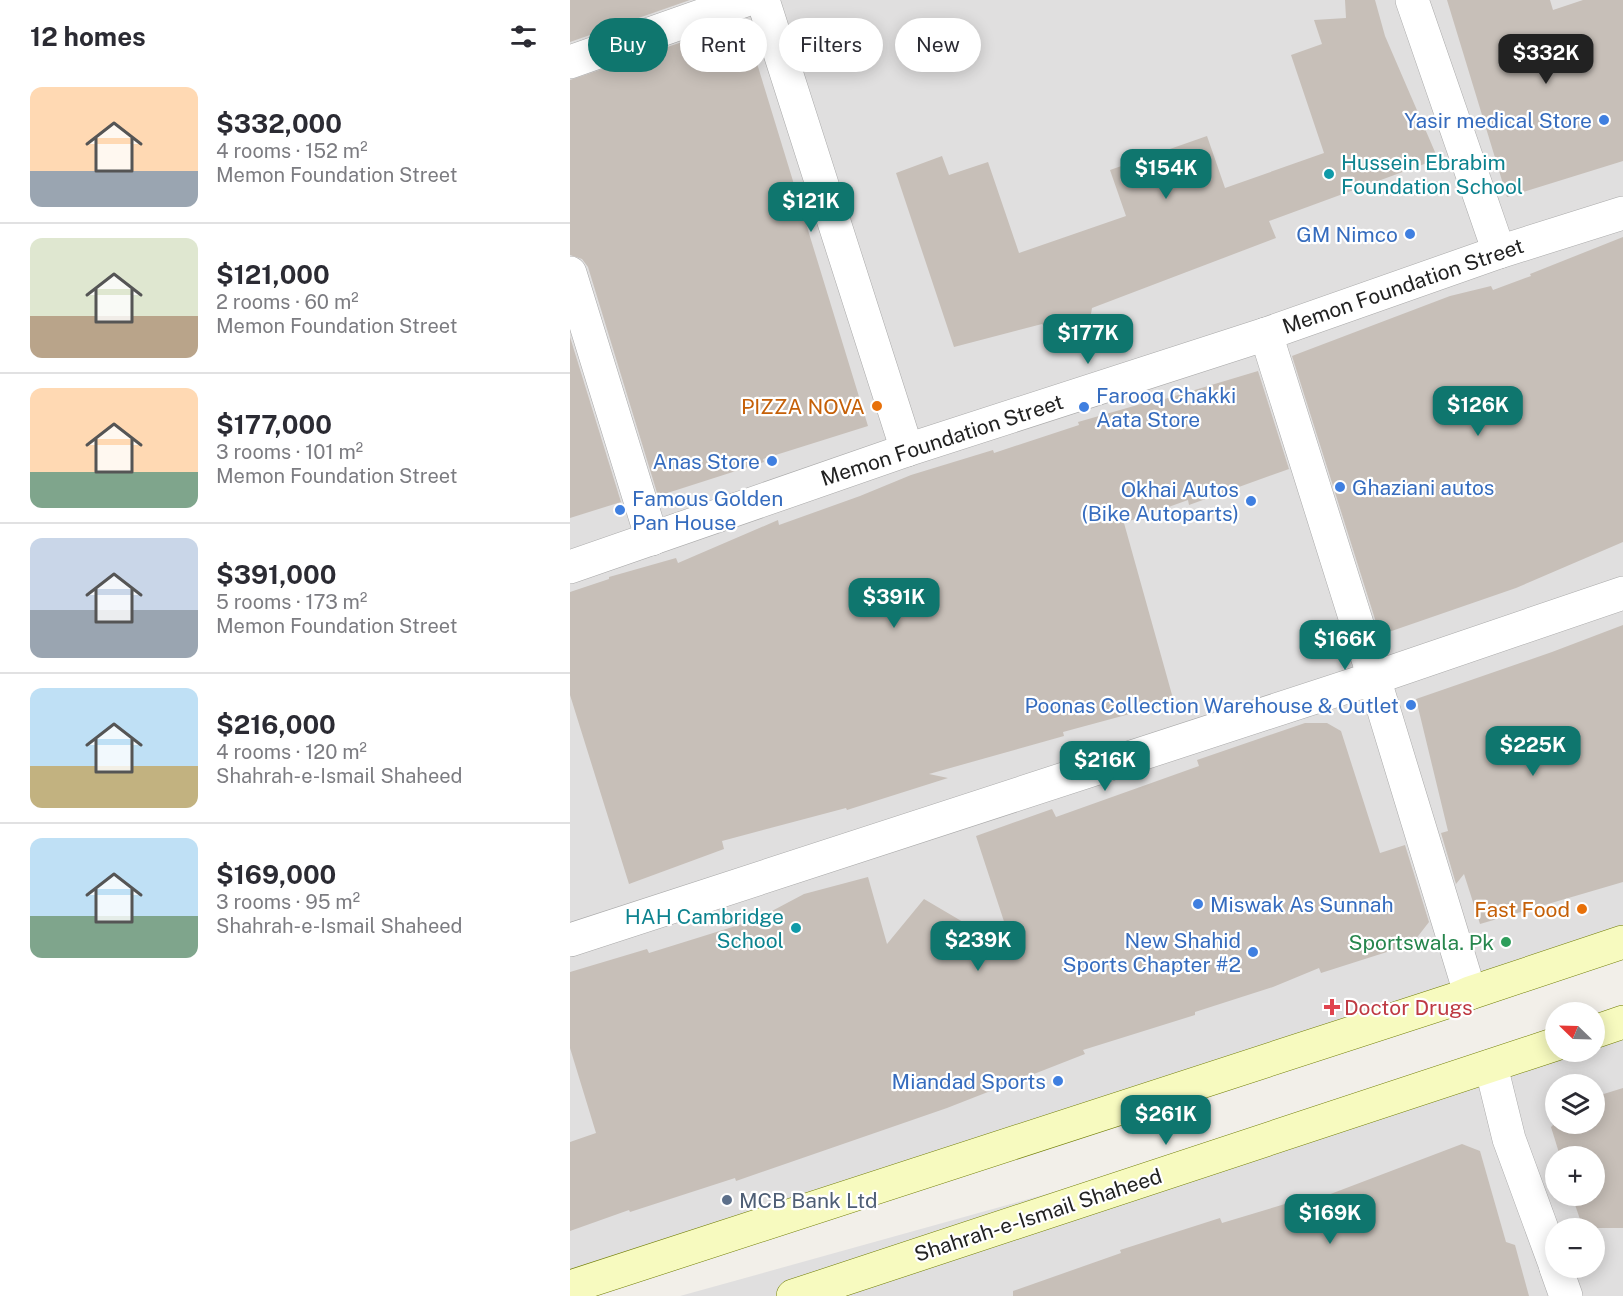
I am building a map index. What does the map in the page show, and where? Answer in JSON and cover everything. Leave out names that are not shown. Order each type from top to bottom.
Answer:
[{"type":"main road","points":[[570,1287],[1445,1003],[1623,942]]},
{"type":"main road","points":[[1605,1028],[1623,1022]]},
{"type":"main road","name":"Shahrah-e-Ismail Shaheed","points":[[793,1296],[1545,1048]]},
{"type":"street","points":[[570,62],[746,0]]},
{"type":"street","points":[[763,0],[908,450]]},
{"type":"street","points":[[1412,0],[1499,252]]},
{"type":"street","name":"Memon Foundation Street","points":[[570,567],[908,450],[1266,334],[1499,252],[1623,213]]},
{"type":"street","points":[[570,273],[652,539]]},
{"type":"street","points":[[1266,334],[1470,993]]},
{"type":"street","points":[[570,940],[1374,678],[1623,593]]},
{"type":"street","points":[[1491,1066],[1509,1139],[1545,1237]]},
{"type":"street","points":[[1560,1278],[1566,1296]]},
{"type":"shaded area","points":[[570,0],[1623,0],[1623,929],[570,1275]]},
{"type":"shaded area","points":[[1623,1034],[1623,1296],[680,1296],[1545,1056],[1545,1062],[1605,1062],[1605,1038]]},
{"type":"building","points":[[570,0],[690,0],[639,18],[588,18],[588,36],[570,42]]},
{"type":"building","name":"Hussein Ebrabim Foundation School","points":[[1345,0],[1375,0],[1385,36],[1438,159],[1269,221],[1276,238],[1092,308],[1088,331],[1057,339],[1042,324],[954,347],[896,173],[942,156],[949,175],[988,162],[1019,253],[1126,216],[1110,170],[1207,136],[1225,188],[1324,153],[1291,55],[1322,44],[1314,20],[1346,18]]},
{"type":"building","points":[[1447,0],[1550,0],[1553,10],[1583,0],[1623,0],[1623,161],[1507,197]]},
{"type":"building","points":[[680,43],[680,72],[760,72],[868,426],[763,459],[764,462],[658,496],[588,267],[582,259],[570,255],[570,80],[594,72],[668,72],[668,47]]},
{"type":"building","points":[[1623,237],[1623,542],[1516,588],[1380,635],[1292,356],[1450,296],[1491,286],[1493,290]]},
{"type":"building","points":[[570,337],[621,502],[570,518]]},
{"type":"building","points":[[1258,371],[1289,469],[1189,505],[1188,500],[1124,523],[1174,702],[1063,732],[1064,736],[929,774],[948,778],[847,810],[846,808],[722,841],[724,849],[629,884],[570,695],[570,592],[609,579],[609,577],[676,558],[678,563],[778,520],[779,525],[911,475],[993,450],[994,453],[1079,425],[1078,422]]},
{"type":"building","points":[[1623,625],[1623,882],[1480,924],[1464,874],[1456,884],[1441,833],[1448,831],[1416,699]]},
{"type":"building","points":[[1305,723],[1327,723],[1341,731],[1380,853],[1405,845],[1429,922],[1412,944],[1321,973],[1319,968],[1273,987],[1195,1012],[1195,1015],[1083,1050],[1085,1054],[947,1108],[736,1181],[735,1178],[630,1212],[629,1210],[570,1231],[570,1142],[596,1133],[570,1048],[570,972],[647,949],[649,953],[755,920],[804,894],[868,877],[887,944],[924,899],[1014,952],[976,836],[1052,809],[1056,817],[1199,766],[1197,760]]},
{"type":"building","points":[[1623,1088],[1623,1228],[1605,1228],[1605,1218],[1580,1218],[1575,1206],[1605,1206],[1605,1146],[1557,1146],[1553,1134],[1605,1134],[1605,1094]]},
{"type":"building","points":[[1462,1144],[1480,1151],[1506,1242],[1515,1245],[1529,1296],[1013,1296],[1013,1291],[1121,1253],[1120,1250],[1220,1218],[1222,1223],[1318,1194],[1320,1198]]},
{"type":"place","name":"Yasir medical Store","points":[[1604,120]]},
{"type":"place","name":"Hussein Ebrabim Foundation School","points":[[1329,174]]},
{"type":"place","name":"GM Nimco","points":[[1410,234]]},
{"type":"place","name":"PIZZA NOVA","points":[[877,406]]},
{"type":"place","name":"Farooq Chakki Aata Store","points":[[1084,407]]},
{"type":"place","name":"Anas Store","points":[[772,461]]},
{"type":"place","name":"Ghaziani autos","points":[[1340,487]]},
{"type":"place","name":"Okhai Autos (Bike Autoparts)","points":[[1251,501]]},
{"type":"place","name":"Famous Golden Pan House","points":[[620,510]]},
{"type":"place","name":"Poonas Collection Warehouse & Outlet","points":[[1411,705]]},
{"type":"place","name":"Miswak As Sunnah","points":[[1198,904]]},
{"type":"place","name":"Fast Food","points":[[1582,909]]},
{"type":"place","name":"HAH Cambridge School","points":[[796,928]]},
{"type":"place","name":"Sportswala. Pk","points":[[1506,942]]},
{"type":"place","name":"New Shahid Sports Chapter #2","points":[[1253,952]]},
{"type":"place","name":"Doctor Drugs","points":[[1332,1007]]},
{"type":"place","name":"Miandad Sports","points":[[1058,1081]]},
{"type":"place","name":"MCB Bank Ltd","points":[[727,1200]]}]
